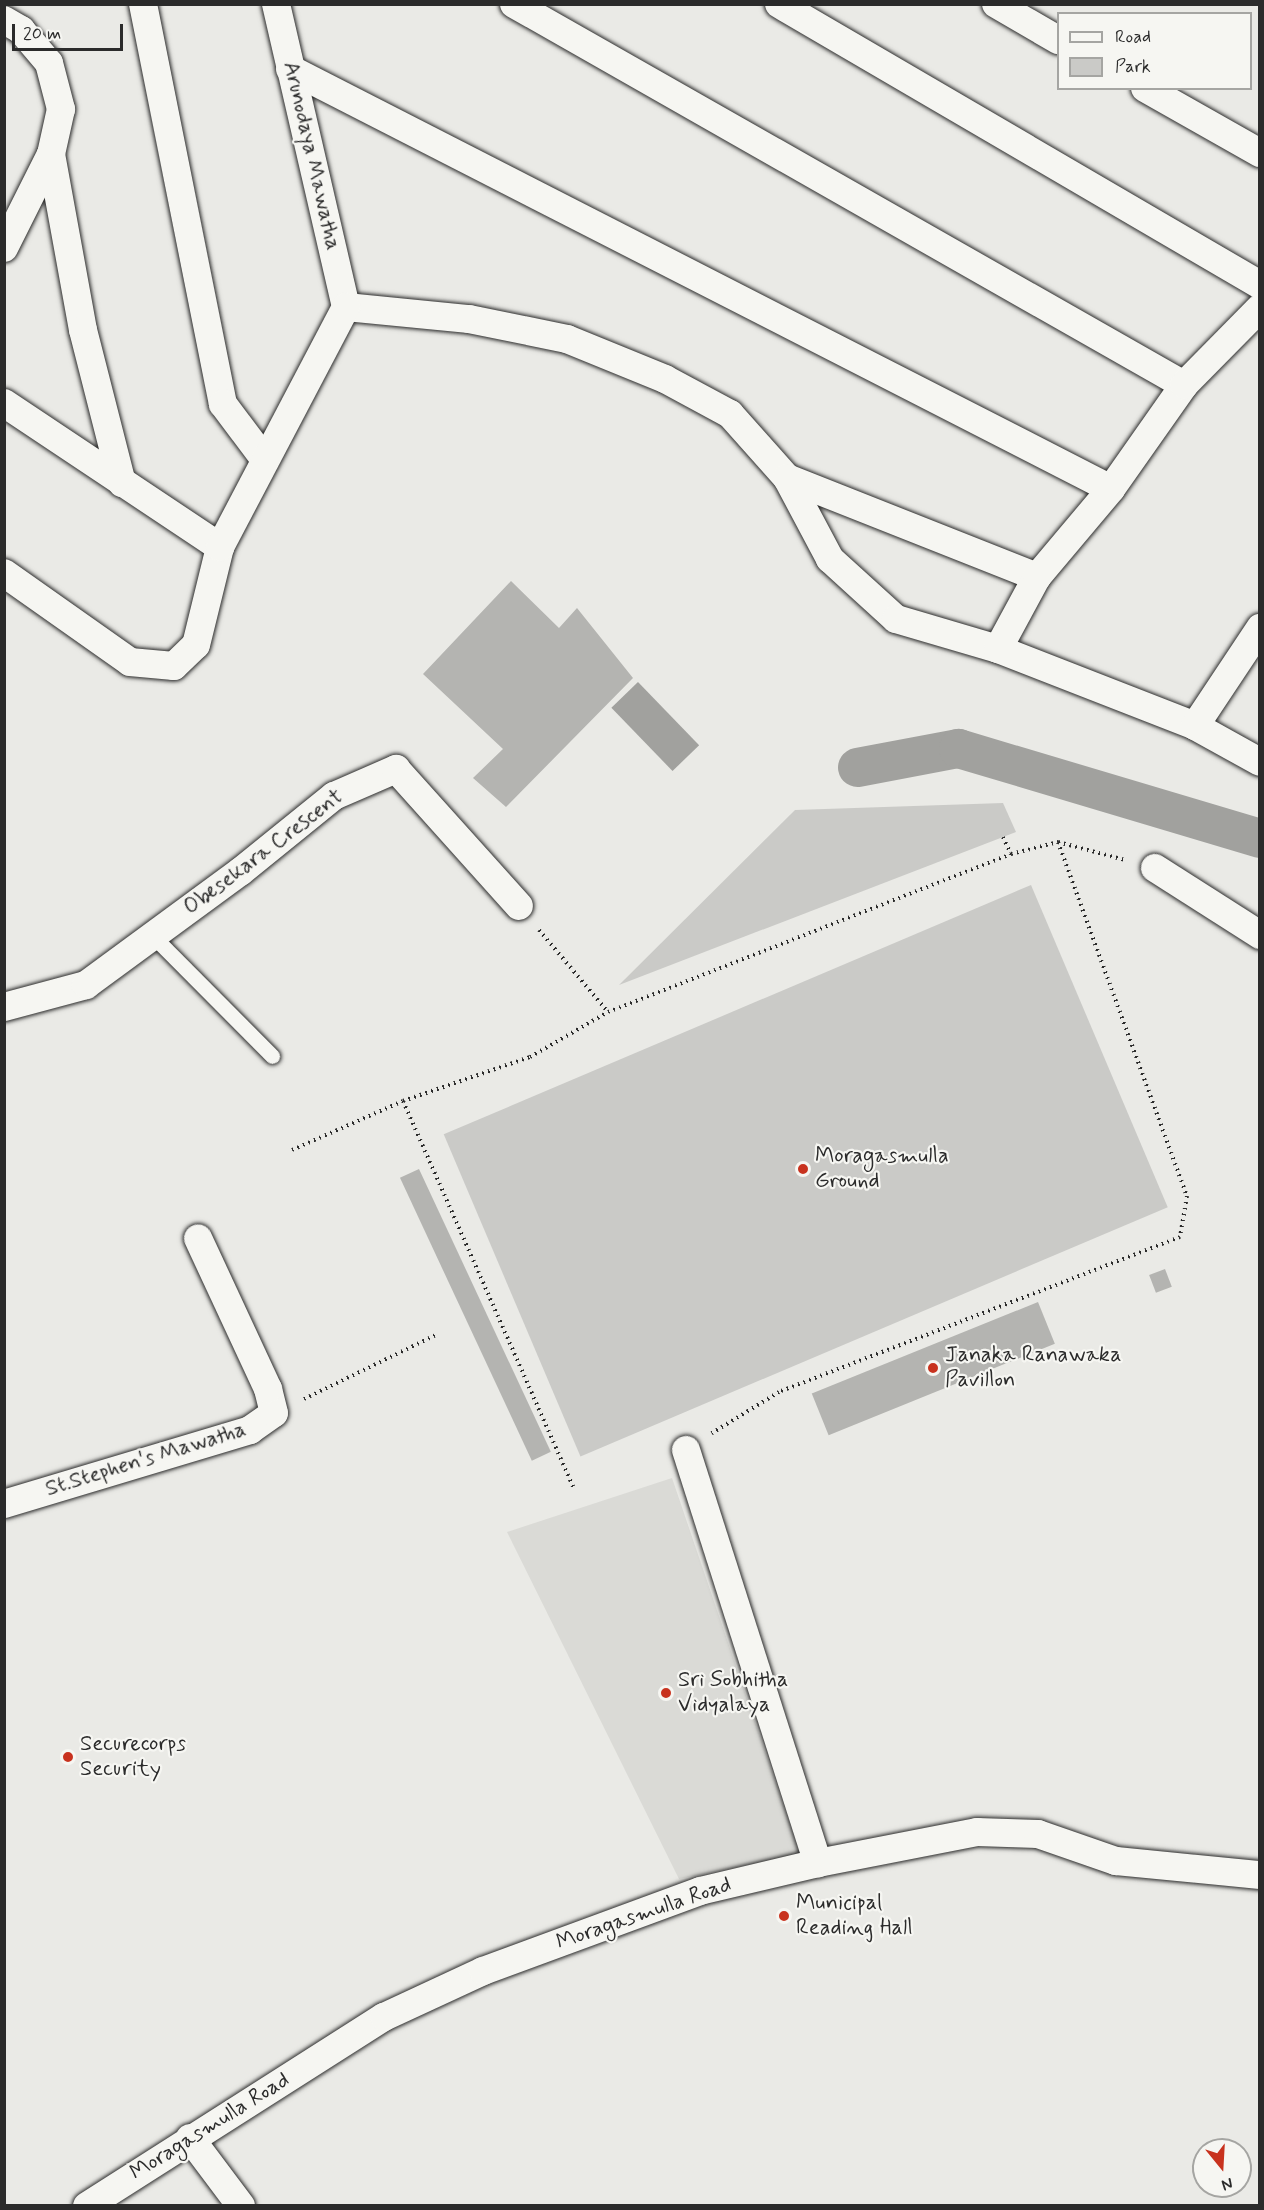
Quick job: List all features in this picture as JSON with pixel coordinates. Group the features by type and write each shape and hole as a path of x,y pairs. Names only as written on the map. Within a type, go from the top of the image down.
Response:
{"street":[{"path":"143,4 223,404 265,460"},
{"name":"Arunodaya Mawatha","path":"276,4 346,307"},
{"path":"514,4 1184,385"},
{"path":"779,4 1260,285"},
{"path":"996,4 1057,39"},
{"path":"4,248 51,154 61,109 49,63 14,18"},
{"path":"290,69 1111,489"},
{"path":"1149,90 1260,153"},
{"path":"51,154 83,330 122,483"},
{"path":"4,573 130,662 174,666 196,645 220,547 346,307 469,320 567,339 665,379 730,414 786,478 830,560 896,619 998,649 1195,726 1260,762"},
{"path":"998,649 1037,577 1111,489 1184,385 1260,308"},
{"path":"4,403 220,547"},
{"path":"786,478 1037,577"},
{"path":"1195,726 1260,628"},
{"name":"Obesekara Crescent","path":"4,1007 86,985 334,796 396,769 519,906"},
{"path":"1155,868 1260,935"},
{"name":"St.Stephen's Mawatha","path":"4,1504 250,1430 274,1413 268,1389 198,1238"},
{"path":"686,1450 818,1863"},
{"name":"Moragasmulla Road","path":"87,2205 384,2017 483,1971 700,1891 818,1863 977,1832 1038,1834 1116,1861 1260,1875"},
{"path":"190,2138 241,2205"}],"lane":[{"path":"153,936 272,1056"}],"path":[{"path":"1004,837 1011,854"},
{"path":"686,1450 779,1392 1180,1237 1187,1197 1058,842"},
{"path":"291,1150 403,1101 530,1057 608,1012 1011,854 1058,842 1155,868"},
{"path":"519,906 608,1012"},
{"path":"403,1101 574,1489"},
{"path":"274,1413 436,1335"}],"shaded area":[{"path":"638,682 699,745 673,771 611,708"},
{"name":"Sri Sobhitha Vidyalaya","path":"672,1478 800,1854 679,1879 507,1532"}],"green space":[{"path":"1003,803 1016,832 619,985 795,810"},
{"name":"Moragasmulla Ground","path":"1031,885 1168,1207 580,1456 444,1134"}],"building":[{"path":"511,581 559,628 577,608 633,678 506,807 473,778 503,749 423,674"},
{"path":"419,1169 551,1452 532,1461 400,1178"},
{"path":"1165,1269 1172,1287 1156,1293 1149,1275"},
{"name":"Janaka Ranawaka Pavillon","path":"1038,1302 1055,1344 829,1435 812,1393"}],"waterway":[{"path":"857,767 958,748 1260,838"}],"place":[{"name":"Moragasmulla Ground","path":"803,1169"},
{"name":"Janaka Ranawaka Pavillon","path":"933,1368"},
{"name":"Sri Sobhitha Vidyalaya","path":"666,1693"},
{"name":"Securecorps Security","path":"68,1757"},
{"name":"Municipal Reading Hall","path":"784,1916"}]}
